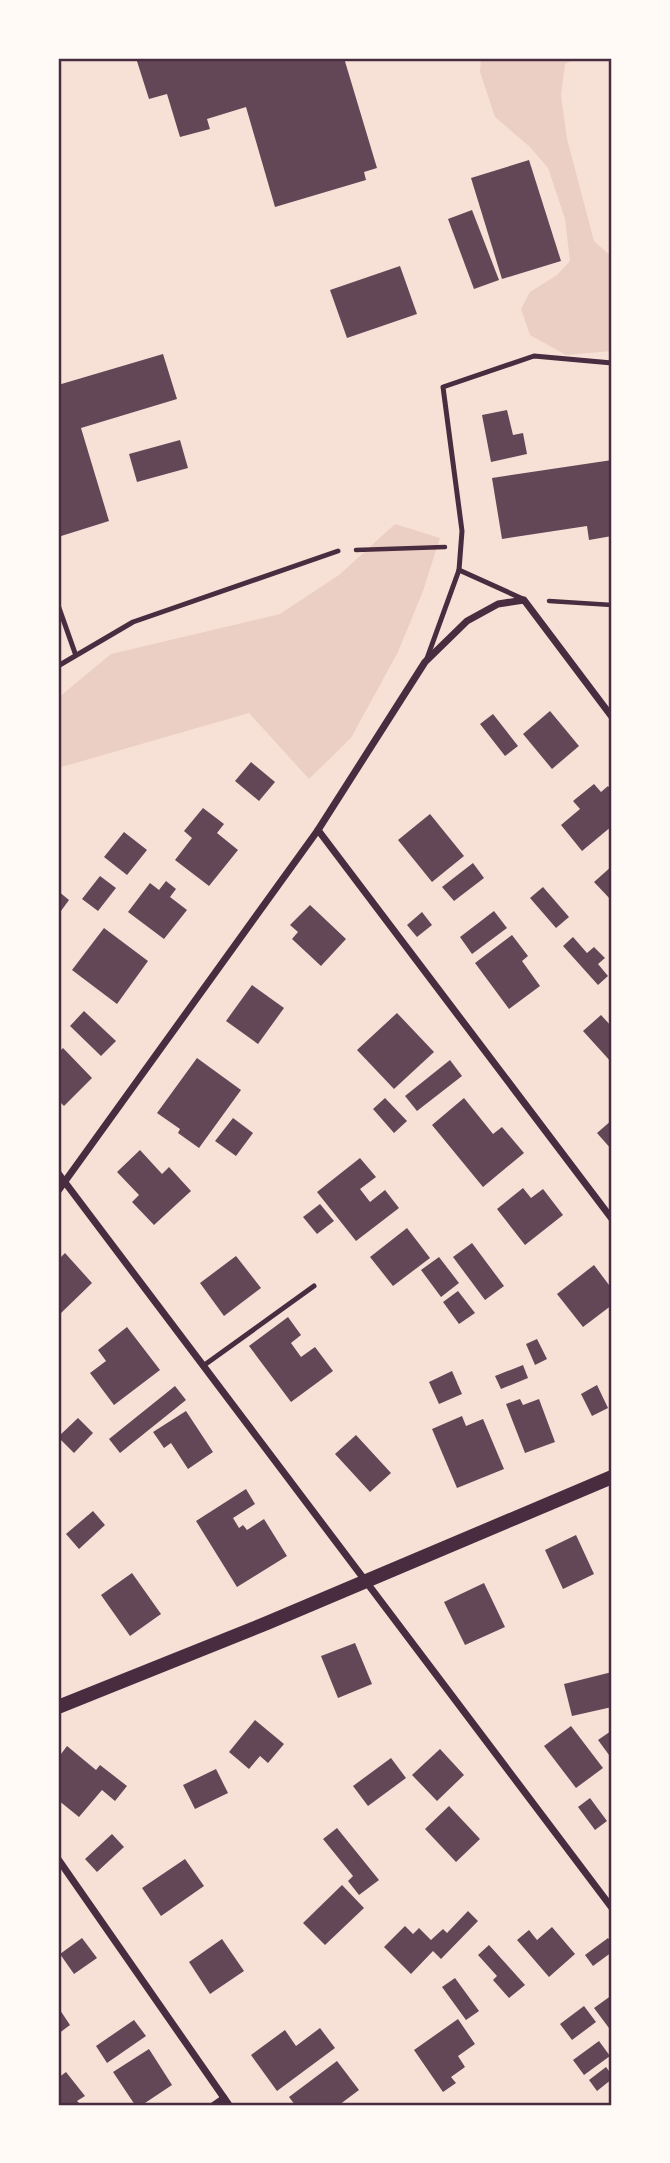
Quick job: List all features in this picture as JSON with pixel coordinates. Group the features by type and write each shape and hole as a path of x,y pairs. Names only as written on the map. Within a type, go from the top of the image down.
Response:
{"main road":[{"path":"58,1707 267,1623 612,1477"}],"street":[{"path":"58,1191 317,830 425,662 467,621 498,604 524,600 612,717"},
{"path":"317,830 612,1219"},
{"path":"58,1173 612,1908"},
{"path":"58,1859 226,2102 214,2105"}],"lane":[{"path":"425,662 459,570 461,547 462,531 443,387 534,356 612,363"},
{"path":"58,666 75,653 133,622 338,551"},
{"path":"459,570 524,600"},
{"path":"58,605 75,653"},
{"path":"203,1366 314,1286"}],"path":[{"path":"338,551 461,547"},
{"path":"524,600 612,605"}],"shaded area":[{"path":"481,58 577,58 565,64 561,95 567,139 594,241 612,257 612,351 566,355 530,335 521,309 530,292 557,275 570,261 565,219 548,168 530,147 495,117 480,72"},
{"path":"395,524 440,538 423,591 398,652 351,738 309,779 249,713 58,768 58,698 111,654 280,614 339,575"}],"building":[{"path":"136,58 344,58 377,168 364,172 366,180 275,207 246,107 207,119 210,129 180,137 167,94 149,99"},
{"path":"529,160 561,261 502,279 471,178"},
{"path":"472,210 499,280 474,289 448,219"},
{"path":"400,266 417,314 347,338 330,290"},
{"path":"163,354 177,399 81,428 109,521 58,537 58,385"},
{"path":"507,410 513,435 523,433 527,454 491,462 482,415"},
{"path":"180,440 188,468 137,482 129,454"},
{"path":"612,460 612,536 589,540 587,526 502,539 492,478"},
{"path":"550,711 579,746 552,769 523,734"},
{"path":"493,714 518,746 505,756 480,724"},
{"path":"251,762 275,782 259,801 235,781"},
{"path":"594,784 601,792 608,786 612,791 612,826 582,851 561,825 580,809 573,801"},
{"path":"203,808 224,824 217,833 238,850 209,886 175,860 192,838 184,831"},
{"path":"430,814 464,856 432,882 398,840"},
{"path":"124,832 147,850 127,875 104,857"},
{"path":"473,863 484,878 454,901 442,887"},
{"path":"612,866 612,901 594,882"},
{"path":"100,876 116,888 98,911 82,899"},
{"path":"166,881 176,889 170,897 187,910 164,939 128,912 150,883 159,890"},
{"path":"543,887 569,917 556,928 530,898"},
{"path":"58,891 69,900 58,915"},
{"path":"310,905 346,939 321,966 292,939 298,932 290,925"},
{"path":"494,911 507,928 472,954 460,937"},
{"path":"422,912 432,925 417,937 407,925"},
{"path":"104,928 148,961 117,1004 72,970"},
{"path":"512,935 528,956 522,961 540,986 509,1009 475,963"},
{"path":"573,937 587,953 594,947 605,958 598,964 608,976 598,985 563,946"},
{"path":"252,985 284,1008 258,1044 226,1021"},
{"path":"84,1011 116,1041 101,1056 70,1026"},
{"path":"397,1013 434,1052 394,1089 357,1050"},
{"path":"601,1015 612,1027 612,1063 583,1031"},
{"path":"63,1048 92,1078 64,1106 58,1100 58,1053"},
{"path":"197,1058 241,1090 199,1148 178,1133 180,1129 157,1113"},
{"path":"450,1060 462,1076 417,1111 405,1096"},
{"path":"385,1098 407,1121 394,1133 373,1109"},
{"path":"464,1098 493,1134 502,1127 524,1153 483,1187 432,1125"},
{"path":"233,1118 253,1133 236,1156 215,1141"},
{"path":"612,1120 612,1150 597,1133"},
{"path":"140,1150 162,1174 169,1167 191,1191 154,1225 132,1202 139,1195 117,1172"},
{"path":"360,1158 376,1177 360,1189 370,1202 385,1190 399,1208 356,1241 317,1192"},
{"path":"523,1188 531,1198 543,1189 563,1215 525,1245 497,1209"},
{"path":"320,1204 334,1221 317,1234 303,1217"},
{"path":"407,1228 430,1258 393,1286 370,1257"},
{"path":"472,1243 504,1286 485,1300 453,1257"},
{"path":"65,1253 92,1283 61,1313 58,1310 58,1260"},
{"path":"236,1256 261,1288 224,1316 200,1283"},
{"path":"439,1257 459,1283 441,1297 421,1270"},
{"path":"594,1265 612,1289 612,1305 583,1327 557,1294"},
{"path":"458,1291 475,1313 459,1324 443,1302"},
{"path":"288,1317 301,1335 291,1343 301,1357 315,1347 333,1371 291,1402 249,1346"},
{"path":"127,1327 160,1370 114,1405 90,1373 106,1361 98,1350"},
{"path":"537,1339 547,1359 535,1365 526,1344"},
{"path":"523,1365 528,1378 501,1389 495,1376"},
{"path":"452,1371 462,1394 439,1404 429,1382"},
{"path":"597,1385 608,1408 592,1416 581,1394"},
{"path":"175,1386 186,1400 120,1453 109,1439"},
{"path":"520,1399 523,1405 539,1399 555,1442 525,1453 506,1404"},
{"path":"186,1411 213,1452 188,1469 171,1443 164,1448 153,1432"},
{"path":"462,1416 466,1426 483,1419 504,1469 457,1488 432,1429"},
{"path":"78,1418 93,1433 74,1453 58,1437"},
{"path":"356,1435 391,1473 370,1492 335,1454"},
{"path":"246,1489 255,1504 233,1518 239,1528 243,1525 247,1530 264,1519 287,1556 237,1587 196,1521"},
{"path":"93,1511 105,1525 79,1549 66,1534"},
{"path":"576,1535 594,1574 563,1589 545,1550"},
{"path":"132,1573 161,1614 130,1636 101,1595"},
{"path":"484,1583 505,1627 465,1645 444,1602"},
{"path":"355,1643 372,1684 338,1698 321,1656"},
{"path":"612,1672 612,1707 572,1716 564,1684"},
{"path":"255,1720 284,1744 268,1763 260,1756 249,1769 229,1752"},
{"path":"571,1726 603,1768 576,1788 544,1746"},
{"path":"612,1732 612,1759 598,1740"},
{"path":"67,1746 96,1770 100,1765 127,1786 115,1801 102,1790 79,1817 58,1800 58,1758"},
{"path":"440,1749 464,1775 437,1801 412,1775"},
{"path":"391,1758 406,1778 368,1806 353,1786"},
{"path":"216,1769 228,1793 195,1809 183,1785"},
{"path":"590,1798 607,1821 595,1830 578,1807"},
{"path":"449,1806 480,1839 456,1862 425,1829"},
{"path":"337,1828 379,1880 359,1895 348,1881 353,1876 323,1839"},
{"path":"112,1834 124,1847 97,1872 85,1859"},
{"path":"185,1859 204,1886 161,1916 142,1888"},
{"path":"342,1885 364,1908 325,1945 303,1923"},
{"path":"468,1911 478,1921 441,1959 433,1951 411,1974 384,1947 405,1926 413,1934 419,1928 431,1940 443,1929 447,1933"},
{"path":"552,1927 575,1954 549,1977 517,1940 529,1930 537,1940"},
{"path":"82,1938 97,1958 74,1974 60,1954"},
{"path":"608,1938 612,1943 612,1952 593,1966 585,1955"},
{"path":"222,1939 244,1971 210,1994 189,1962"},
{"path":"489,1945 525,1985 509,1998 493,1980 497,1976 478,1955"},
{"path":"455,1978 479,2011 466,2020 442,1987"},
{"path":"612,1995 612,2032 594,2008"},
{"path":"584,2006 596,2022 572,2040 560,2024"},
{"path":"58,2007 70,2025 58,2034"},
{"path":"458,2019 475,2044 458,2056 465,2067 451,2077 456,2083 443,2092 414,2050"},
{"path":"134,2020 146,2036 107,2063 96,2046"},
{"path":"320,2028 335,2048 277,2091 251,2055 285,2030 296,2046"},
{"path":"599,2041 610,2056 584,2075 573,2060"},
{"path":"149,2049 172,2085 142,2105 135,2105 113,2072"},
{"path":"337,2061 359,2090 339,2105 295,2105 289,2097"},
{"path":"606,2067 612,2079 597,2091 589,2080"},
{"path":"66,2072 85,2096 77,2101 81,2105 58,2105 58,2078"}]}
